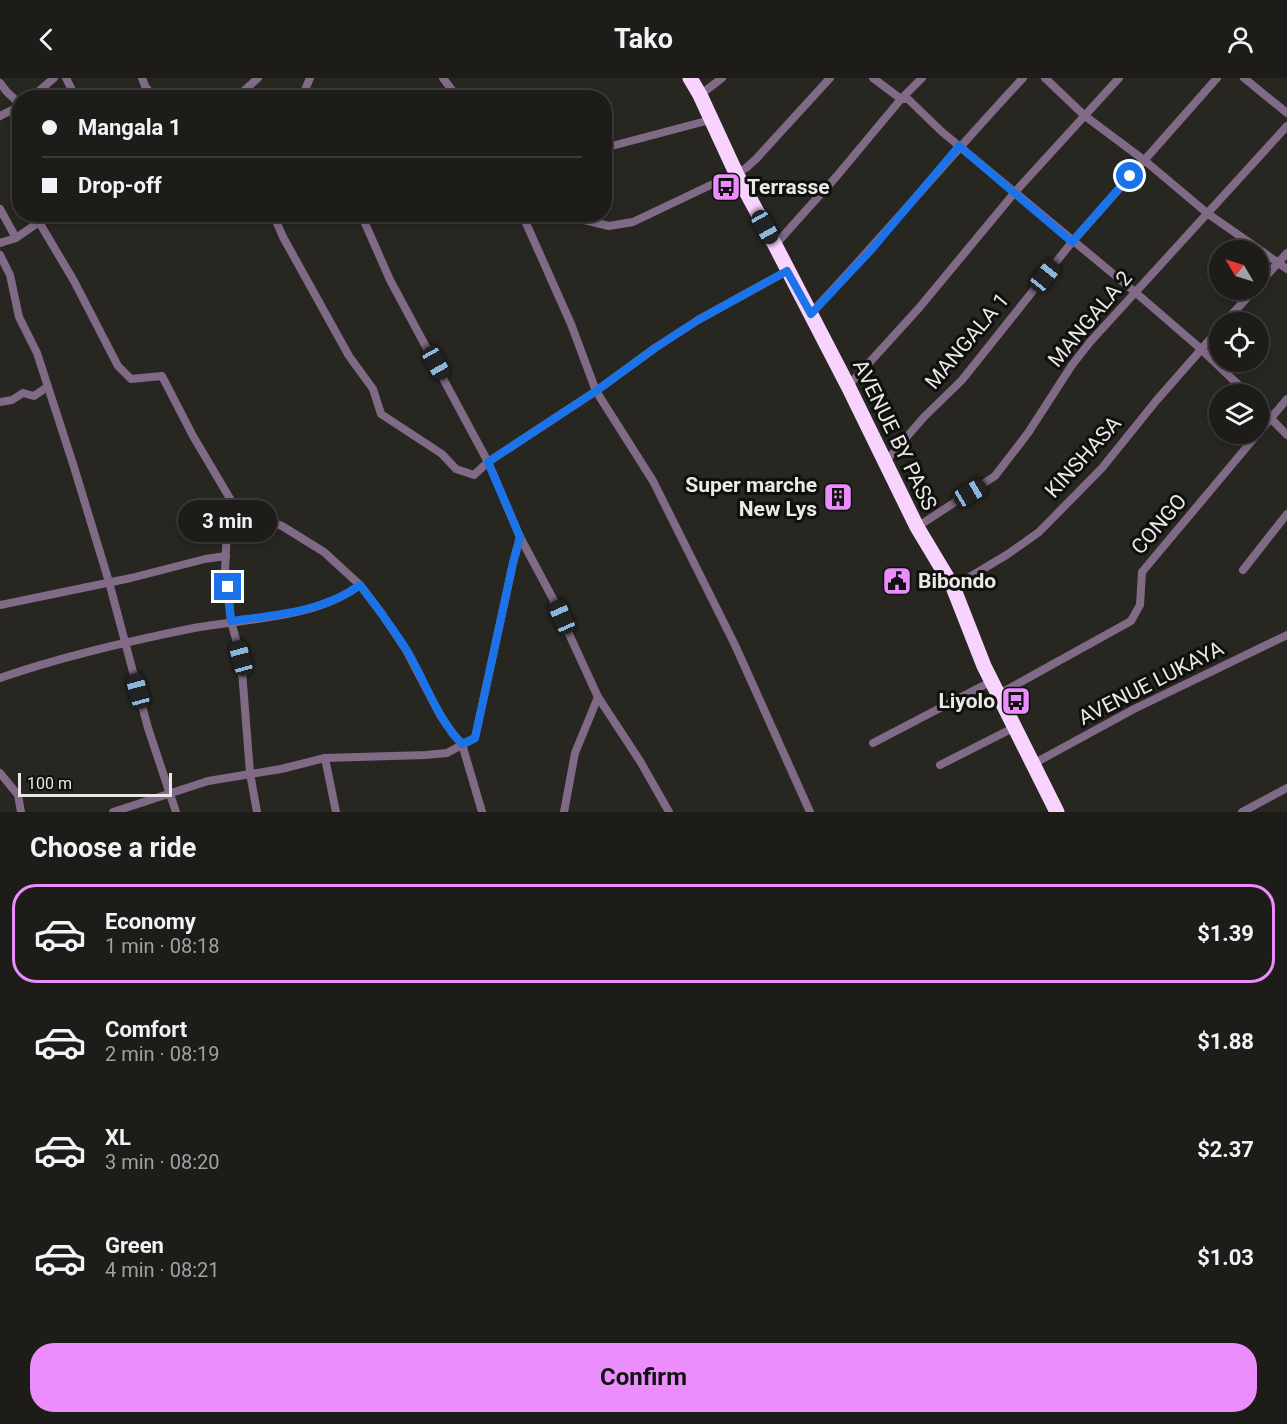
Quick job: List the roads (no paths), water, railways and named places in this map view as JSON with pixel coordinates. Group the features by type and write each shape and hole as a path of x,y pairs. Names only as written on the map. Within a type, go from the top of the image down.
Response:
{"highway":[{"name":"AVENUE BY PASS","path":"690,78 736,173 848,386 917,527 953,586 984,666 1058,812"}],"street":[{"path":"40,90 54,78"},
{"path":"243,78 247,87"},
{"path":"244,90 258,78"},
{"path":"700,95 723,78"},
{"path":"592,222 609,226 633,222 746,168 830,78"},
{"path":"873,78 901,99 908,99 959,146 1201,349 1238,384"},
{"path":"775,245 901,99 922,78"},
{"path":"811,314 871,250 959,146 1023,78"},
{"path":"1045,78 1085,116 1144,160 1207,213 1287,269"},
{"path":"848,386 919,308 1016,192 1119,78"},
{"name":"MANGALA 1","path":"884,462 924,417 962,380 1072,242 1216,78"},
{"path":"1244,78 1287,113"},
{"path":"0,83 12,97"},
{"path":"612,146 710,120"},
{"name":"MANGALA 2","path":"917,527 995,476 1028,433 1072,364 1287,126"},
{"path":"0,209 16,238"},
{"path":"0,243 16,238 39,222 74,280 118,366 131,379 162,376 193,436 235,507 282,526 305,539 324,552 360,585 406,650 441,715 462,744 482,812"},
{"path":"276,222 349,356 373,389 381,414 442,454 456,469 474,475 488,462 596,391 655,348 698,320 787,271"},
{"path":"365,222 390,280 488,462 520,537 552,597 598,697 640,761 669,812"},
{"path":"526,222 571,324 596,391 654,481 735,645 810,812"},
{"path":"1269,272 1287,253"},
{"path":"0,255 10,275 19,317 37,353 109,582 148,728 176,812"},
{"path":"1234,312 1245,300"},
{"name":"KINSHASA","path":"953,586 1008,554 1039,532 1102,468 1209,340"},
{"path":"0,402 12,400 24,393 34,396 46,387"},
{"name":"CONGO","path":"873,743 996,688 1131,621 1140,605 1142,572 1287,399"},
{"path":"1269,415 1287,435"},
{"path":"235,507 227,527 225,571 231,621 241,658 250,773 257,812"},
{"path":"1243,570 1287,514"},
{"path":"113,812 208,781 281,769 325,758 447,753 475,738 520,537"},
{"path":"0,604 226,556"},
{"path":"0,678 125,642 231,621 309,609 337,599 360,585"},
{"name":"AVENUE LUKAYA","path":"1033,764 1134,710 1287,635"},
{"path":"564,812 575,753 598,697"},
{"path":"940,765 1015,727"},
{"path":"325,758 336,812"},
{"path":"0,773 18,795 21,812"},
{"path":"1242,812 1287,788"}],"place":[{"name":"Terrasse","path":"726,187"},
{"name":"Super marche New Lys","path":"838,497"},
{"name":"Bibondo","path":"897,581"},
{"name":"Liyolo","path":"1016,701"}]}
